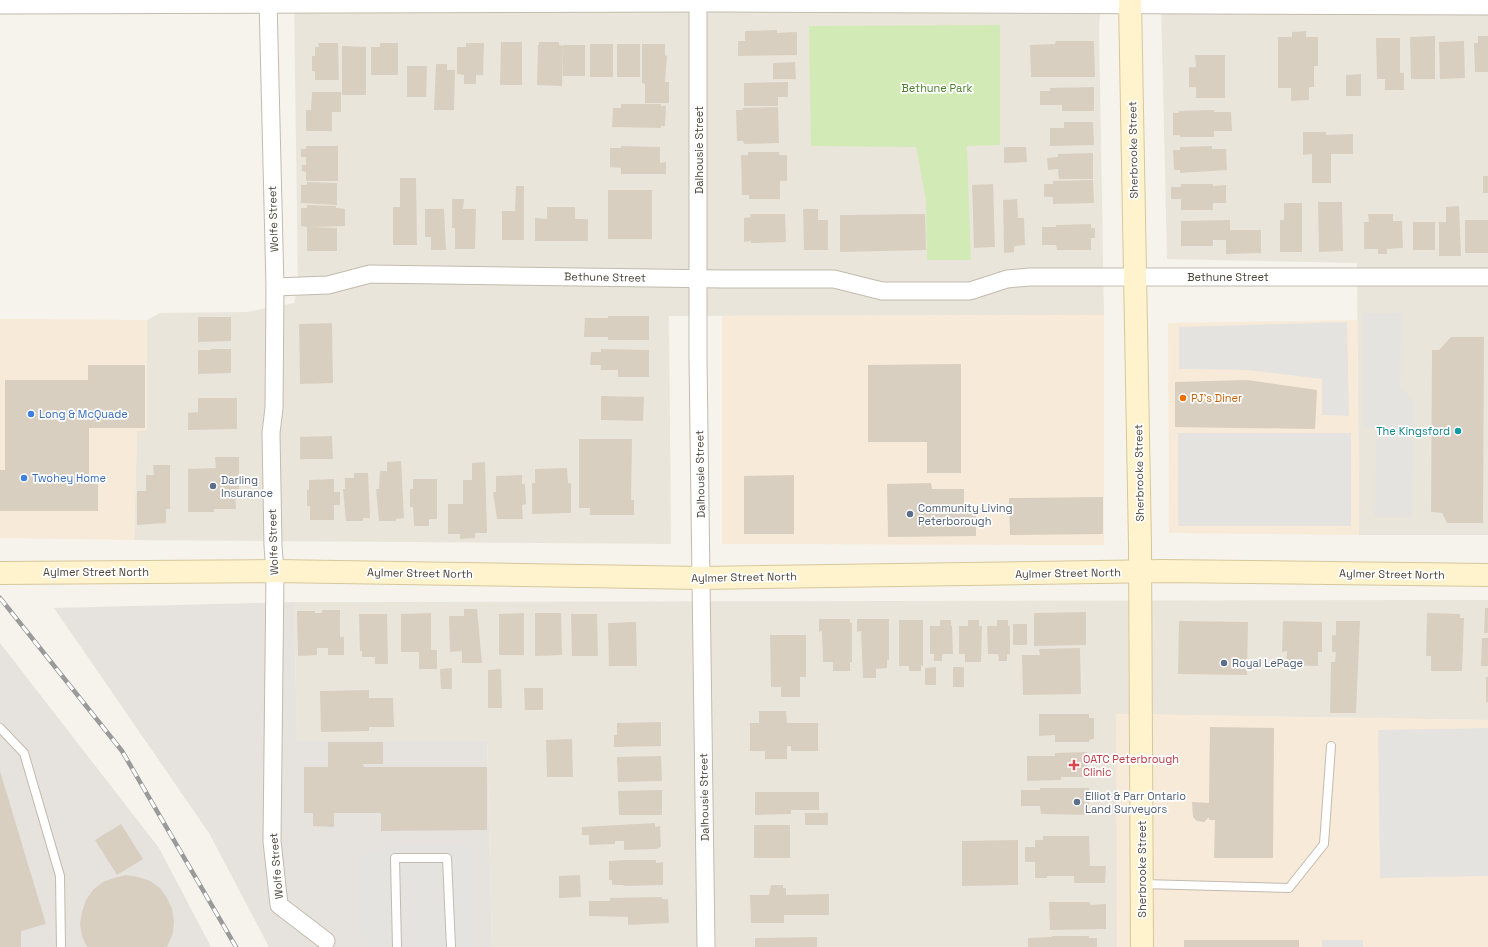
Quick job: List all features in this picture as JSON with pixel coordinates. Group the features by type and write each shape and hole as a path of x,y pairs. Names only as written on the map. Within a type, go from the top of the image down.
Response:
{"street":[{"path":"0,5 268,2 698,1 1488,6"},
{"name":"Dalhousie Street","path":"698,1 698,279 706,947"},
{"name":"Wolfe Street","path":"268,2 275,287 274,408 272,433 273,546 275,571 272,841 279,906 326,941"},
{"name":"Sherbrooke Street","path":"1130,3 1140,571 1142,947"},
{"name":"Bethune Street","path":"275,287 328,285 370,274 698,279 834,279 857,283 882,291 970,291 1007,279 1029,277 1488,277"},
{"name":"Aylmer Street North","path":"0,573 275,571 701,578 1140,571 1488,575"}],"lane":[{"path":"0,728 24,753 60,876 61,947"},
{"path":"1142,884 1289,888 1324,844 1331,746"},
{"path":"397,947 395,858 447,858 451,947"}],"shaded area":[{"path":"294,0 1101,0 1099,28 1104,315 669,316 671,544 134,540 137,431 147,430 147,320 160,313 246,312 294,303 298,286"},
{"path":"1161,0 1488,0 1488,535 1359,535 1357,263 1167,259"},
{"path":"1363,313 1403,313 1400,387 1414,402 1412,517 1374,517 1377,429 1363,428"},
{"path":"1104,315 1104,545 722,544 722,316"},
{"path":"0,319 147,320 147,430 137,431 134,540 0,538"},
{"path":"1357,320 1359,535 1169,533 1168,323"},
{"path":"1347,322 1349,416 1322,415 1322,379 1248,370 1179,369 1179,327"},
{"path":"1178,433 1351,433 1351,526 1178,526"},
{"path":"1488,600 1488,720 1117,714 1117,947 492,947 487,741 297,741 294,602"},
{"path":"294,602 297,741 487,741 492,947 269,947 209,833 54,608"},
{"path":"0,643 159,848 211,947 0,947"},
{"path":"1116,714 1488,720 1488,947 1117,947"},
{"path":"1488,728 1488,876 1380,878 1378,730"},
{"path":"471,845 473,947 362,947 360,851 379,851 385,846"},
{"path":"1322,940 1363,940 1363,947 1322,947"}],"green space":[{"name":"Bethune Park","path":"1000,25 1000,145 967,146 971,260 927,260 926,199 916,147 811,146 809,26"}],"building":[{"path":"777,30 777,33 797,32 797,55 738,56 738,41 745,41 745,31"},
{"path":"1306,31 1306,37 1318,37 1318,66 1314,66 1314,87 1309,87 1309,100 1291,101 1291,88 1278,88 1278,37 1292,37 1292,32"},
{"path":"1435,36 1435,79 1411,79 1410,37"},
{"path":"1478,36 1488,36 1488,72 1475,72 1474,43 1478,43"},
{"path":"1376,38 1400,38 1400,73 1404,73 1404,90 1385,90 1385,79 1377,79"},
{"path":"1056,41 1094,41 1095,77 1031,77 1030,45 1055,44"},
{"path":"1464,41 1465,78 1440,79 1439,42"},
{"path":"501,42 522,42 522,85 500,85"},
{"path":"539,42 559,42 559,45 563,46 562,86 537,85"},
{"path":"318,43 338,43 339,80 315,80 315,71 312,71 312,56 315,56 315,47 319,47"},
{"path":"380,43 398,43 398,75 371,75 371,47 380,47"},
{"path":"466,43 484,43 483,75 476,75 476,84 464,84 464,75 457,74 457,47 466,47"},
{"path":"590,44 613,44 613,77 590,77"},
{"path":"617,44 640,44 640,77 617,77"},
{"path":"642,44 665,44 665,55 667,56 665,82 669,82 669,103 645,103 645,84 642,83"},
{"path":"563,45 585,45 585,76 563,76"},
{"path":"342,46 366,47 366,95 342,95"},
{"path":"1195,55 1225,55 1225,98 1196,98 1196,87 1189,87 1189,67 1196,67"},
{"path":"795,62 796,79 773,79 773,63"},
{"path":"436,64 447,64 447,70 455,70 454,110 434,110"},
{"path":"407,66 427,66 426,97 407,97"},
{"path":"1361,74 1361,96 1346,96 1346,75"},
{"path":"788,82 788,97 778,97 778,106 744,106 744,83"},
{"path":"1094,87 1094,111 1062,111 1062,105 1040,105 1040,91 1050,91 1050,88"},
{"path":"312,92 341,92 341,112 332,112 332,131 306,131 306,110 311,110"},
{"path":"621,104 661,104 661,106 666,106 665,126 661,126 661,128 612,127 613,108 621,108"},
{"path":"778,107 779,143 744,144 743,141 737,141 736,110 743,110 743,108"},
{"path":"1214,110 1214,112 1231,112 1232,131 1214,131 1214,137 1180,137 1180,135 1173,135 1173,113 1179,113 1179,111"},
{"path":"1064,122 1093,122 1094,145 1050,146 1050,128 1064,128"},
{"path":"1303,132 1326,132 1326,135 1353,134 1353,154 1331,154 1331,183 1312,183 1312,154 1303,155"},
{"path":"306,146 338,146 338,181 306,181 306,172 302,171 302,165 306,165 306,157 301,157 301,149 306,149"},
{"path":"621,146 660,147 660,163 666,162 666,174 621,174 621,168 610,167 610,148 621,148"},
{"path":"1212,146 1212,149 1226,149 1227,170 1180,173 1180,170 1174,170 1173,150 1180,150 1180,147"},
{"path":"1004,147 1026,147 1027,162 1004,163"},
{"path":"748,152 779,152 779,155 787,155 787,181 780,181 780,199 749,199 749,195 742,195 741,155 748,155"},
{"path":"1093,153 1093,179 1059,179 1058,169 1048,170 1047,158 1058,157 1058,154"},
{"path":"1483,176 1488,176 1488,193 1483,193"},
{"path":"400,178 416,178 417,245 393,245 393,207 400,207"},
{"path":"1093,180 1094,203 1053,204 1053,197 1044,197 1044,184 1053,184 1053,181"},
{"path":"307,182 337,183 337,205 301,203 301,185 307,185"},
{"path":"993,184 995,247 974,248 972,185"},
{"path":"1181,184 1213,184 1213,186 1226,185 1226,203 1213,203 1213,210 1181,210 1181,199 1171,199 1171,187 1181,187"},
{"path":"516,186 524,186 524,240 502,240 502,211 515,211"},
{"path":"608,190 652,190 652,239 608,239"},
{"path":"452,199 464,199 463,209 476,209 475,249 455,249 455,228 452,228"},
{"path":"1017,199 1018,218 1024,218 1025,245 1014,246 1014,252 1004,253 1003,200"},
{"path":"1318,202 1342,202 1343,251 1319,252"},
{"path":"1284,203 1302,203 1302,252 1280,252 1280,220 1284,220"},
{"path":"307,205 336,206 336,208 345,209 345,226 312,227 337,228 337,251 307,251 307,227 301,226 301,208 307,208"},
{"path":"1459,206 1461,256 1439,256 1439,222 1446,222 1446,207"},
{"path":"547,207 575,207 575,219 588,219 588,241 535,241 535,218 547,219"},
{"path":"425,209 444,209 446,250 431,250 431,237 425,237"},
{"path":"803,209 818,209 818,220 828,220 828,250 804,250"},
{"path":"750,214 785,214 786,242 744,242 744,218 751,217"},
{"path":"925,214 926,250 840,252 840,215"},
{"path":"1368,214 1393,214 1393,221 1402,221 1403,248 1387,249 1387,254 1378,254 1378,249 1364,249 1364,222 1369,222"},
{"path":"1230,220 1230,230 1261,230 1261,253 1226,254 1226,240 1213,240 1213,246 1181,246 1181,221"},
{"path":"1465,220 1488,220 1488,253 1465,253"},
{"path":"1413,222 1435,222 1435,250 1413,250"},
{"path":"1091,224 1091,228 1095,228 1095,238 1091,238 1091,250 1057,250 1056,245 1042,245 1042,227"},
{"path":"608,316 649,316 649,340 608,340 608,337 584,337 585,318 608,318"},
{"path":"198,317 231,317 231,341 198,342"},
{"path":"332,323 333,383 300,384 299,324"},
{"name":"The Kingsford","path":"1451,337 1484,337 1483,523 1447,523 1442,513 1431,512 1432,350 1439,350"},
{"path":"231,349 231,373 198,374 198,350"},
{"path":"601,349 649,350 649,377 618,377 618,370 601,370 601,365 590,365 591,352 601,352"},
{"path":"961,364 961,473 927,473 927,442 868,442 868,365"},
{"path":"88,365 145,365 145,428 89,428 89,476 98,476 98,511 0,511 0,470 5,470 5,380 88,380"},
{"path":"1247,380 1317,390 1315,429 1175,427 1175,382"},
{"path":"601,396 644,397 643,421 601,420"},
{"path":"198,398 237,398 237,429 188,430 188,413 198,412"},
{"path":"332,436 333,459 300,459 300,437"},
{"path":"579,439 632,439 631,500 634,500 634,515 590,515 590,508 579,508"},
{"path":"215,457 239,457 239,490 235,491 236,509 214,509 214,512 188,512 188,469 216,468"},
{"path":"401,461 404,518 396,519 396,521 379,521 376,489 379,489 380,471 387,471 387,462"},
{"path":"485,462 487,533 475,533 475,538 460,539 460,534 448,534 448,504 463,504 463,480 472,480 472,463"},
{"path":"153,465 170,465 170,509 166,509 166,523 137,525 137,491 146,491 146,475 154,475"},
{"path":"567,468 568,483 571,483 571,513 532,514 532,483 535,483 535,469"},
{"path":"354,473 368,473 370,518 363,518 363,521 346,521 343,489 345,489 345,478 354,478"},
{"path":"522,475 522,484 525,484 526,504 522,505 523,519 497,519 493,492 496,492 496,476"},
{"path":"794,475 794,534 744,534 744,476"},
{"path":"334,479 334,492 340,492 340,505 334,505 334,520 310,520 310,506 307,506 307,490 309,490 309,480"},
{"path":"413,479 437,479 437,519 429,519 429,526 414,526 413,507 410,507 410,489 413,489"},
{"path":"931,483 932,489 964,489 964,509 976,509 976,536 888,537 887,484"},
{"path":"1103,497 1103,534 1010,535 1009,498"},
{"path":"1485,608 1488,608 1488,633 1484,633"},
{"path":"464,609 477,609 482,663 462,663 462,651 450,652 449,616 464,616"},
{"path":"322,610 340,610 340,637 344,637 344,655 328,655 328,648 317,648 317,655 298,656 297,611 315,611 315,613 322,613"},
{"path":"1086,612 1086,645 1034,646 1034,613"},
{"path":"431,613 431,650 437,650 437,669 419,669 419,652 401,652 401,614"},
{"path":"524,613 524,655 499,655 499,614"},
{"path":"535,613 561,613 562,655 535,656"},
{"path":"1427,613 1460,614 1460,618 1464,618 1462,671 1431,671 1431,656 1426,656"},
{"path":"359,614 387,614 388,664 375,664 375,657 362,657 362,651 360,651"},
{"path":"571,614 597,614 598,656 572,656"},
{"path":"819,619 850,619 850,623 852,623 852,662 850,662 850,671 833,671 833,662 823,662 822,631 819,632"},
{"path":"857,619 889,619 889,660 887,660 887,668 876,669 876,678 863,678 861,631 857,632"},
{"path":"899,620 923,620 923,666 921,665 921,671 909,671 909,666 899,666"},
{"path":"940,620 951,620 953,654 942,654 942,661 934,661 934,654 930,654 930,626 940,626"},
{"path":"968,620 979,620 979,626 982,626 981,662 965,662 965,654 959,654 959,626 968,626"},
{"path":"997,620 1008,620 1008,626 1010,626 1010,654 1007,654 1007,661 999,661 998,654 988,654 987,626 997,626"},
{"path":"1179,621 1248,622 1247,675 1178,674"},
{"path":"1283,621 1322,622 1322,652 1318,652 1318,666 1286,665 1287,651 1282,652"},
{"path":"1336,621 1360,621 1356,713 1330,713 1331,662 1335,662 1336,652 1332,652 1332,635 1336,635"},
{"path":"636,622 637,666 609,666 608,623"},
{"path":"1013,624 1027,624 1027,645 1013,645"},
{"path":"770,635 806,635 806,677 800,677 800,697 781,697 781,687 771,687"},
{"path":"1482,638 1488,638 1488,666 1481,666"},
{"path":"1080,648 1081,694 1023,695 1022,655 1040,655 1039,649"},
{"path":"936,667 936,685 925,685 925,668"},
{"path":"953,667 964,667 964,687 953,687"},
{"path":"452,668 452,689 441,689 440,669"},
{"path":"501,669 502,708 488,708 488,670"},
{"path":"1486,677 1488,677 1488,702 1486,702"},
{"path":"524,688 543,688 543,710 525,710"},
{"path":"369,690 369,698 393,698 394,727 369,727 369,731 321,732 320,691"},
{"path":"759,711 786,711 787,723 818,723 818,751 791,751 791,746 787,746 787,759 765,759 765,751 750,751 750,723 759,723"},
{"path":"1039,714 1089,714 1089,718 1094,718 1094,739 1089,740 1089,742 1055,742 1055,735 1039,736"},
{"path":"661,722 661,746 614,747 614,735 617,735 617,723"},
{"path":"1210,727 1274,728 1273,858 1214,858 1215,820 1209,820 1209,817 1204,822 1197,821 1193,817 1192,802 1209,803"},
{"path":"572,739 573,777 547,777 546,740"},
{"path":"328,742 383,742 383,764 363,764 364,767 487,767 487,830 381,831 381,813 334,813 334,827 313,826 313,813 304,813 304,767 328,767"},
{"path":"1087,752 1088,777 1061,777 1061,780 1027,781 1027,756 1055,756 1055,753"},
{"path":"661,756 662,781 618,782 617,757"},
{"path":"0,771 46,924 21,931 21,947 0,947"},
{"path":"1040,788 1089,788 1089,815 1041,814 1040,806 1021,806 1021,790 1040,790"},
{"path":"662,790 662,815 619,815 618,791"},
{"path":"755,792 819,792 819,810 791,810 791,814 755,815"},
{"path":"805,813 828,813 828,825 805,825"},
{"path":"655,823 655,827 660,826 661,847 656,849 624,850 624,841 615,841 615,844 589,845 589,835 582,835 582,827"},
{"path":"121,824 143,859 117,875 95,840"},
{"path":"754,825 790,825 790,858 754,858"},
{"path":"1043,836 1089,836 1090,866 1106,866 1105,883 1074,883 1074,876 1047,876 1047,878 1035,878 1035,862 1025,862 1025,847 1035,847 1035,840 1043,840"},
{"path":"1018,840 1018,885 962,886 962,841"},
{"path":"656,860 656,863 663,862 663,885 612,885 612,880 609,880 609,861"},
{"path":"126,875 150,881 160,888 167,898 172,909 174,921 173,933 167,947 87,947 82,936 80,924 86,900 93,890 103,882"},
{"path":"580,875 581,897 559,898 559,876"},
{"path":"771,885 783,885 783,888 786,888 786,895 829,894 829,915 784,915 784,923 751,923 750,895 769,895"},
{"path":"662,897 662,899 668,899 669,923 628,925 628,917 589,916 589,901 610,901 610,898"},
{"path":"1049,902 1090,902 1090,905 1106,904 1106,929 1050,930"},
{"path":"1052,936 1089,936 1089,938 1097,938 1097,947 1028,947 1028,938"},
{"path":"817,937 817,947 755,947 755,938"},
{"path":"1184,940 1299,940 1299,947 1184,947"}],"railway":[{"path":"0,598 122,751 236,947"}],"place":[{"name":"PJ's Diner","path":"1183,398"},
{"name":"Long & McQuade","path":"31,414"},
{"name":"The Kingsford","path":"1458,431"},
{"name":"Twohey Home","path":"24,478"},
{"name":"Darling Insurance","path":"213,486"},
{"name":"Community Living Peterborough","path":"910,514"},
{"name":"Royal LePage","path":"1224,663"},
{"name":"OATC Peterbrough Clinic","path":"1074,765"},
{"name":"Elliot & Parr Ontario Land Surveyors","path":"1077,802"}]}
